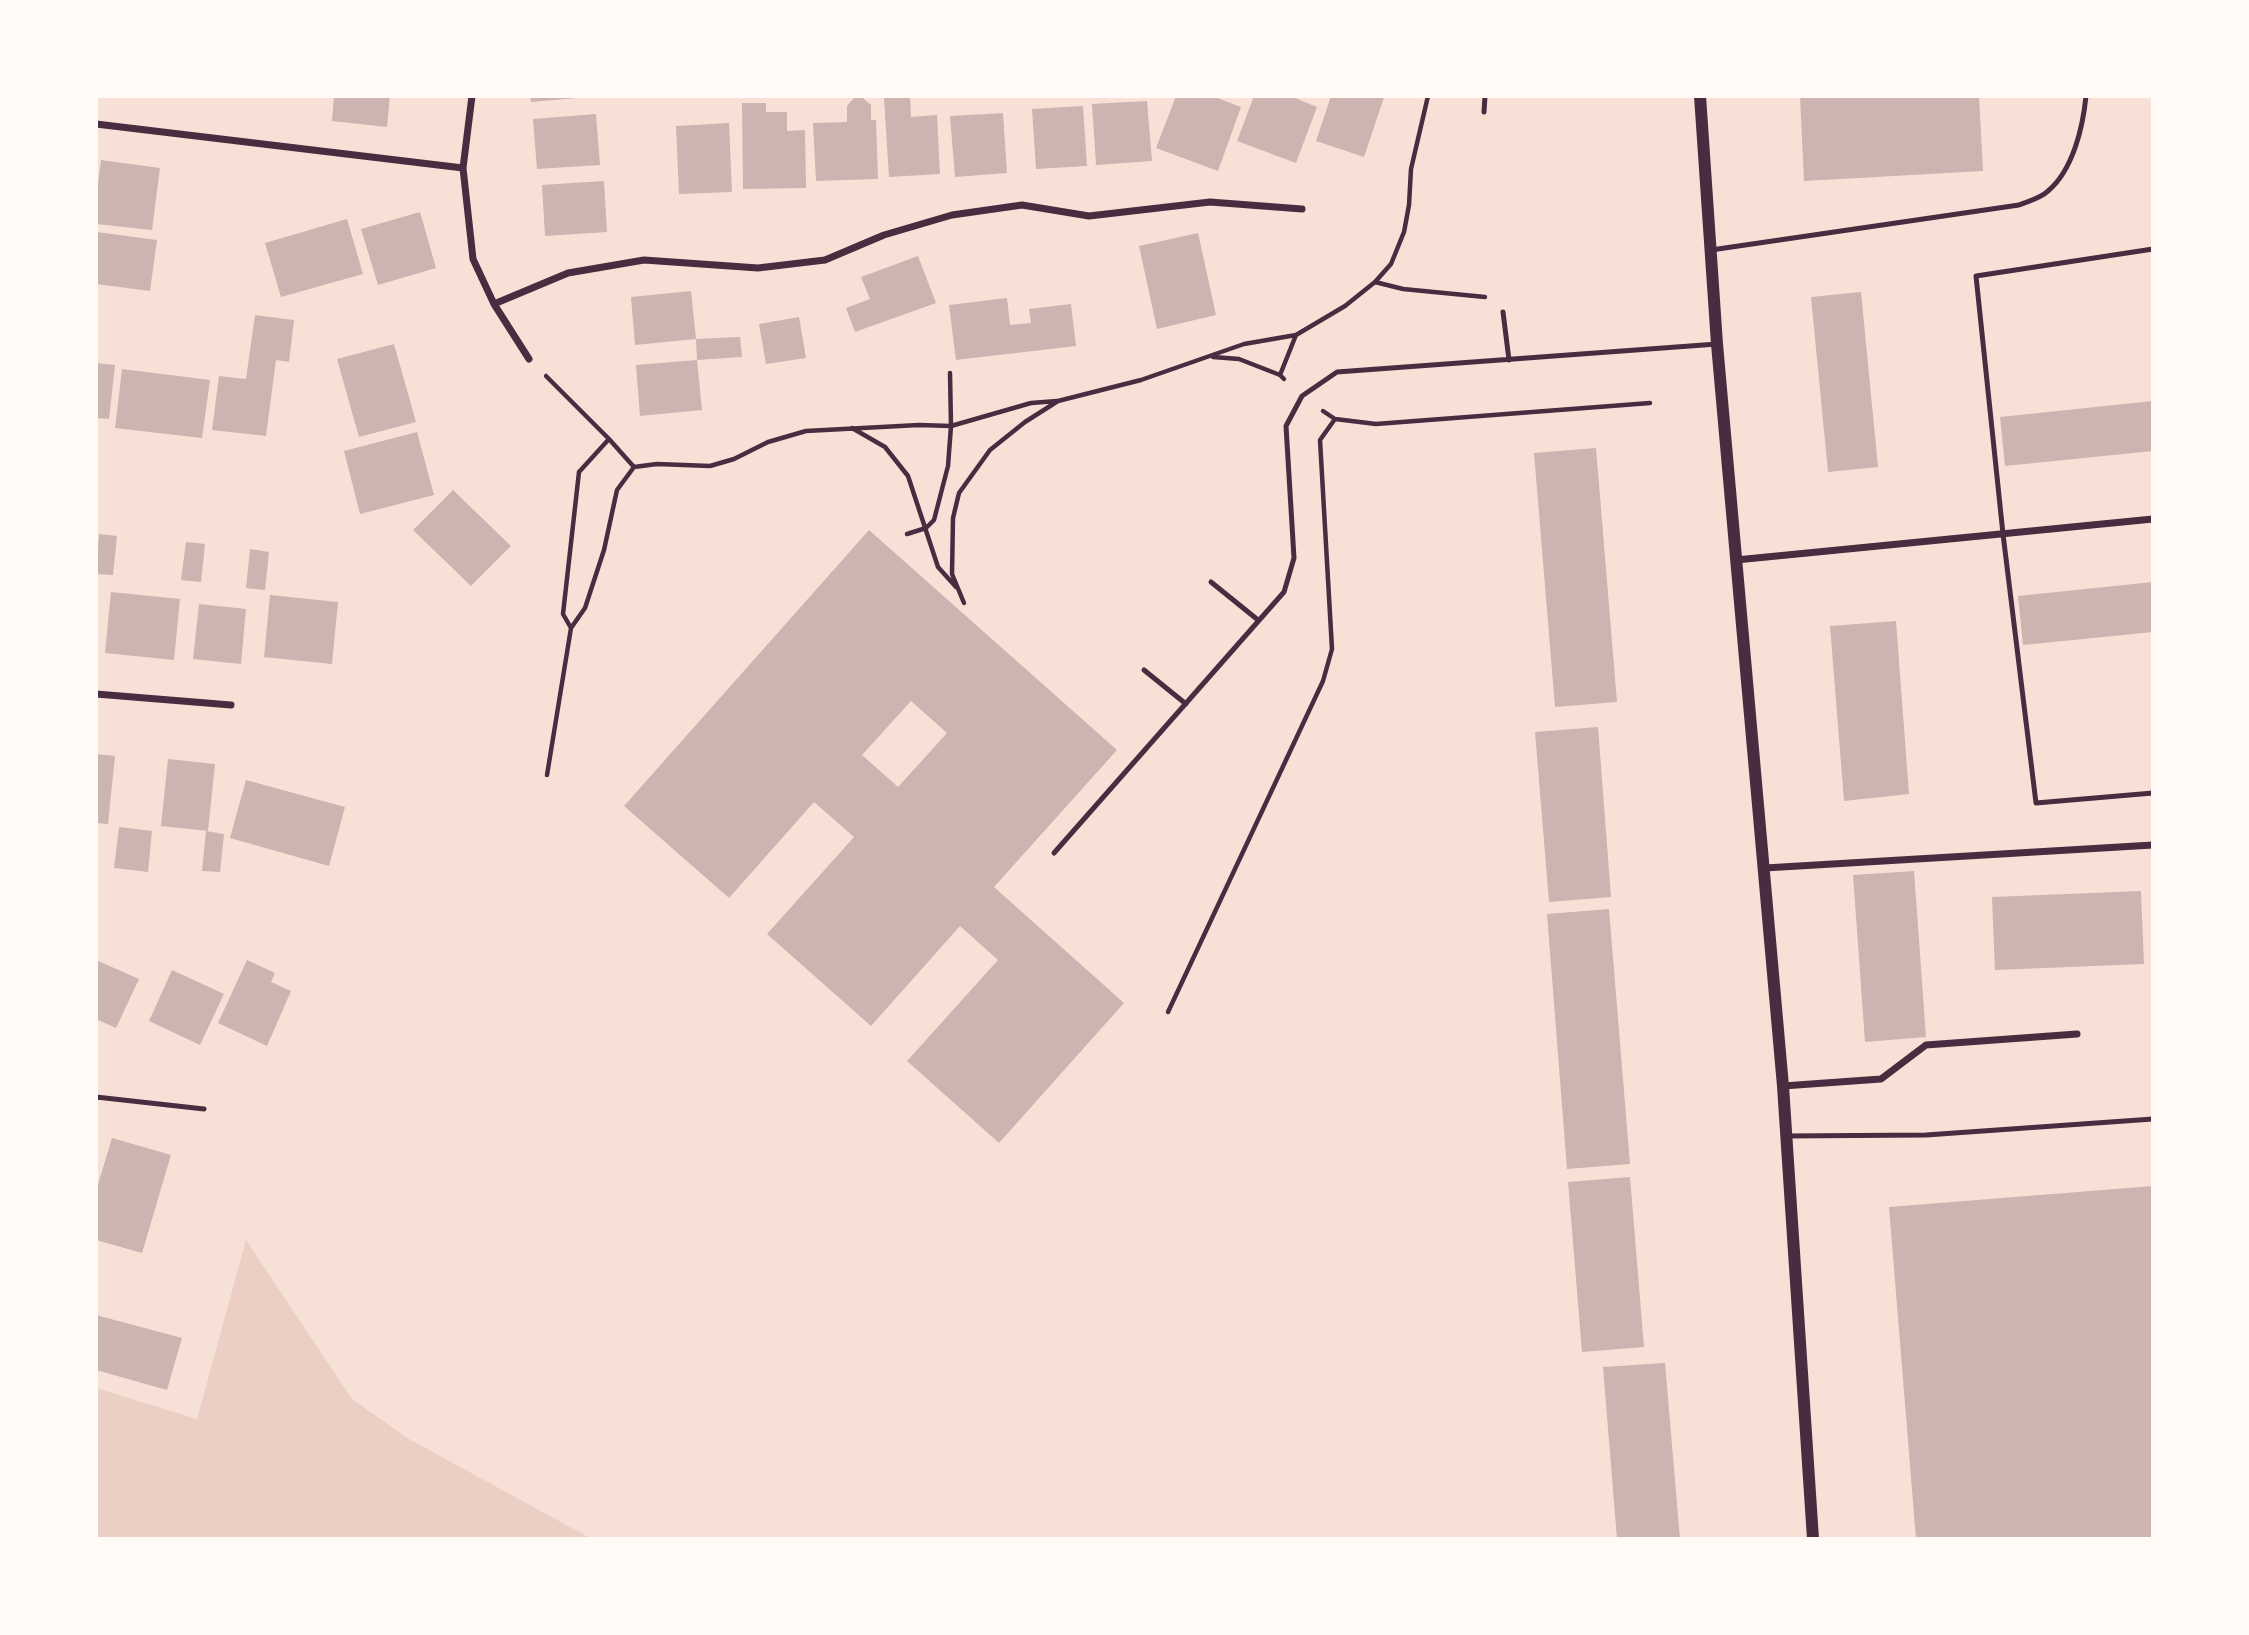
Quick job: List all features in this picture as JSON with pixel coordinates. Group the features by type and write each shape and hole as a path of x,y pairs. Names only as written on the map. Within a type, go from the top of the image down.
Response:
{"street":[{"path":"472,96 463,169 473,259 494,304 529,359"},
{"path":"1700,96 1717,344 1783,1086 1813,1539"},
{"path":"96,124 463,169"},
{"path":"494,304 568,273 644,260 758,268 825,260 884,235 952,215 1022,205 1089,216 1210,202 1302,209"},
{"path":"1736,561 2153,519"},
{"path":"96,694 231,705"},
{"path":"1765,868 2153,845"},
{"path":"1783,1086 1881,1079 1926,1045 2077,1034"}],"lane":[{"path":"1484,112 1485,96"},
{"path":"1711,250 2019,205 2046,193 2061,179 2084,119 2086,96"},
{"path":"2153,249 1976,276 2003,534 2036,803 2153,793"},
{"path":"1503,312 1509,360"},
{"path":"1054,853 1284,592 1294,558 1286,426 1302,396 1337,372 1717,344"},
{"path":"1212,582 1258,620"},
{"path":"1144,670 1186,704"},
{"path":"96,1097 204,1109"},
{"path":"1786,1136 1926,1135 2153,1119"}],"path":[{"path":"547,775 571,628 585,608 604,550 617,491 634,467 657,464 710,466 734,459 768,442 806,431 852,427 951,426 1031,403 1058,401 1141,380 1244,344 1296,335 1345,306 1375,282 1391,264 1404,232 1411,169 1428,96"},
{"path":"1375,282 1403,289 1489,297"},
{"path":"1280,375 1296,335"},
{"path":"1209,356 1239,359 1280,375 1302,396 1335,419 1376,424 1650,403"},
{"path":"529,359 634,467"},
{"path":"907,534 926,528 934,520 948,466 951,426 950,373"},
{"path":"964,603 952,574 953,518 959,493 990,450 1025,422 1058,401"},
{"path":"1168,1012 1323,681 1332,649 1320,440 1335,419"},
{"path":"852,427 885,447 908,476 938,567 959,591"},
{"path":"571,628 562,614 579,472 609,439"}],"shaded area":[{"path":"246,1240 352,1399 409,1439 592,1539 96,1539 96,1388 197,1419"}],"building":[{"path":"334,96 390,96 387,127 332,121"},
{"path":"530,96 577,96 577,98 531,102"},
{"path":"910,96 911,117 937,115 940,174 889,177 884,98"},
{"path":"1176,96 1212,96 1241,107 1218,171 1156,148"},
{"path":"1254,96 1290,96 1317,107 1296,163 1237,141"},
{"path":"1331,96 1384,97 1364,157 1316,141"},
{"path":"1800,96 1979,96 1983,171 1804,181"},
{"path":"854,98 863,98 871,105 871,120 876,120 878,179 816,181 813,123 847,122 847,106"},
{"path":"1147,101 1152,161 1096,165 1092,104"},
{"path":"742,103 766,103 766,112 787,112 787,131 805,130 806,188 743,189"},
{"path":"1083,106 1087,166 1036,169 1032,109"},
{"path":"1003,113 1007,173 955,177 950,116"},
{"path":"596,114 600,165 537,169 533,119"},
{"path":"729,123 732,192 679,194 676,126"},
{"path":"101,160 160,168 152,230 96,224"},
{"path":"604,181 607,232 545,236 542,185"},
{"path":"420,212 436,268 378,285 361,229"},
{"path":"347,219 363,274 281,297 265,243"},
{"path":"97,232 157,240 150,291 96,284"},
{"path":"1198,233 1216,315 1157,329 1139,246"},
{"path":"918,256 936,303 855,332 846,308 870,299 861,277"},
{"path":"691,291 696,339 635,345 631,297"},
{"path":"1861,292 1878,467 1828,472 1811,297"},
{"path":"1007,298 1010,325 1031,323 1029,309 1071,304 1076,346 956,360 949,305"},
{"path":"255,315 294,320 289,362 276,360 266,436 212,430 219,376 246,379"},
{"path":"799,317 806,358 766,364 759,324"},
{"path":"740,337 742,357 697,360 696,339"},
{"path":"394,344 416,422 359,437 337,359"},
{"path":"697,360 702,410 640,416 636,365"},
{"path":"96,363 115,365 109,419 96,418"},
{"path":"122,369 210,380 202,438 115,428"},
{"path":"2153,401 2153,451 2005,466 2000,417"},
{"path":"417,432 434,495 360,514 344,451"},
{"path":"1596,448 1617,702 1555,707 1534,453"},
{"path":"453,490 511,546 471,586 413,530"},
{"path":"869,530 1117,750 994,887 1124,1003 999,1143 907,1061 998,960 960,926 871,1026 767,934 854,837 814,802 729,898 624,806","holes":["911,701 947,733 898,787 862,755"]},
{"path":"99,534 117,536 113,575 96,574"},
{"path":"186,542 205,544 201,582 181,580"},
{"path":"250,549 269,552 265,590 246,588"},
{"path":"2153,582 2153,632 2023,645 2018,596"},
{"path":"111,592 180,599 174,660 105,653"},
{"path":"270,595 338,602 332,664 264,657"},
{"path":"199,604 246,609 241,664 193,659"},
{"path":"1896,621 1909,794 1844,801 1830,626"},
{"path":"1598,727 1611,897 1549,902 1535,732"},
{"path":"96,754 115,756 108,824 96,823"},
{"path":"168,759 215,764 208,831 161,826"},
{"path":"246,780 345,807 329,866 230,838"},
{"path":"119,827 152,831 148,872 114,868"},
{"path":"206,831 224,834 220,872 202,871"},
{"path":"1914,871 1926,1037 1865,1042 1853,875"},
{"path":"2141,891 2144,964 1995,970 1992,897"},
{"path":"1609,909 1630,1164 1567,1169 1547,914"},
{"path":"96,960 139,979 116,1028 96,1019"},
{"path":"247,960 275,973 271,982 291,991 267,1046 218,1023"},
{"path":"172,970 224,994 200,1045 149,1021"},
{"path":"112,1138 171,1155 142,1253 96,1240 96,1191"},
{"path":"1630,1177 1644,1347 1582,1352 1568,1182"},
{"path":"2153,1186 2153,1539 1916,1539 1889,1207"},
{"path":"96,1315 182,1338 167,1390 96,1370"},
{"path":"1665,1363 1680,1539 1617,1539 1603,1367"}]}
